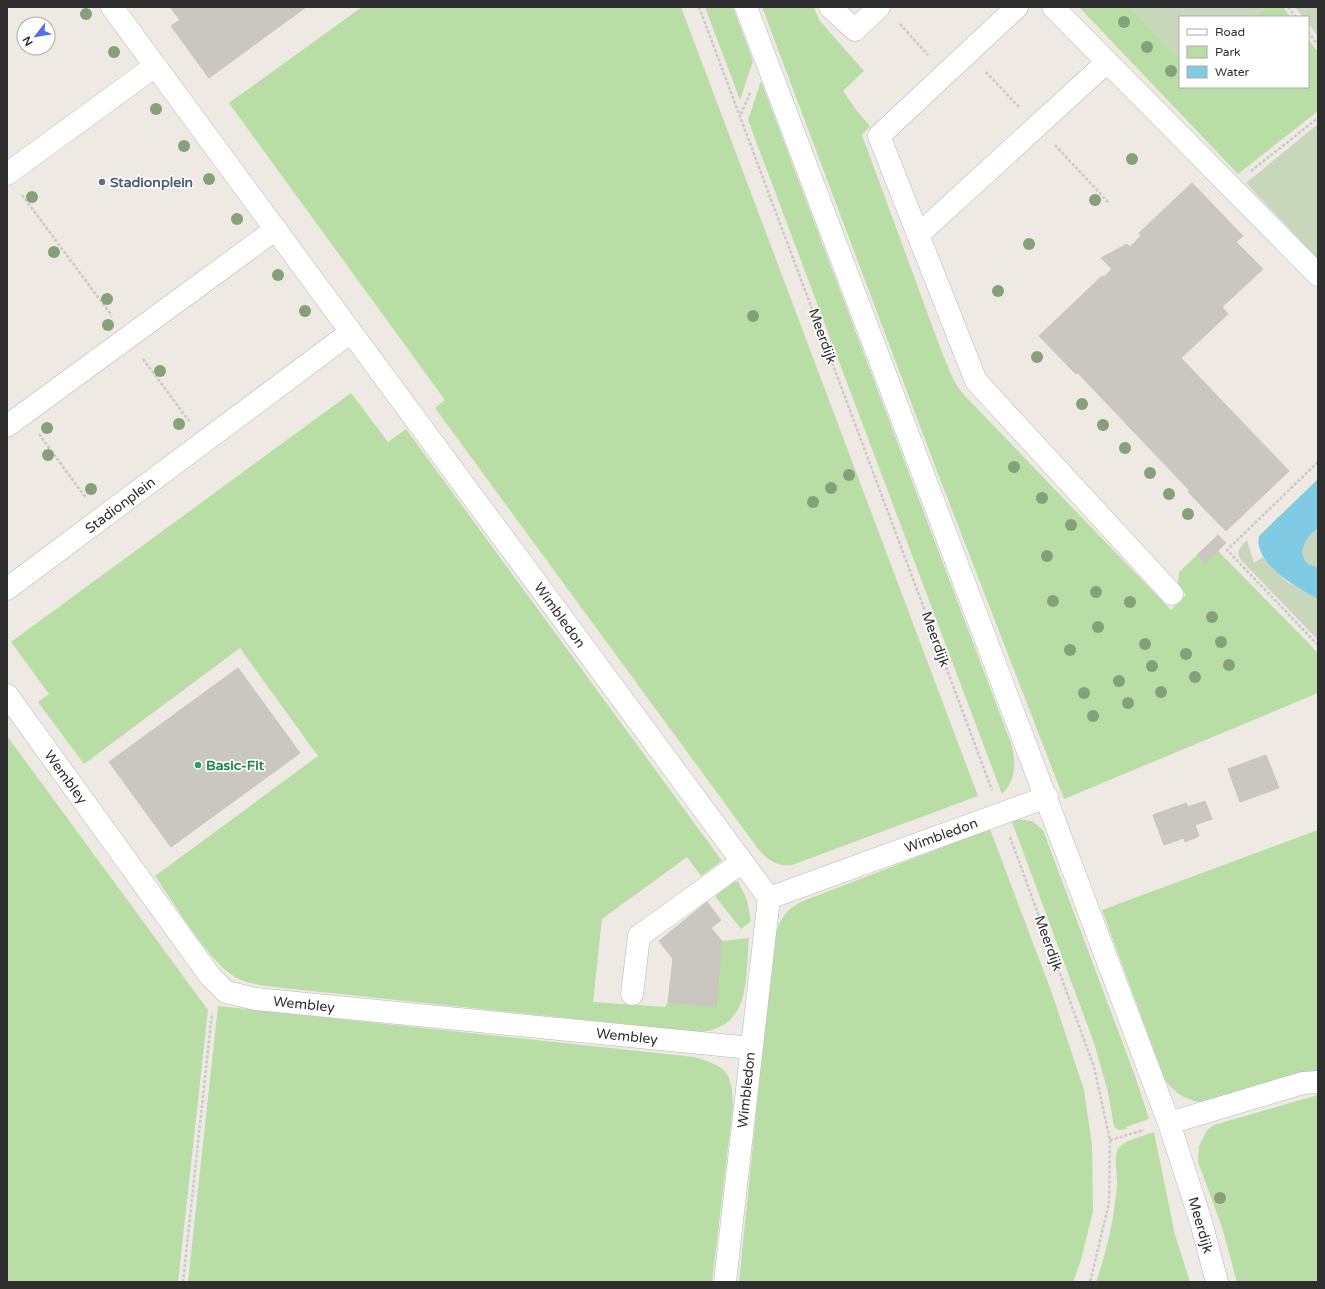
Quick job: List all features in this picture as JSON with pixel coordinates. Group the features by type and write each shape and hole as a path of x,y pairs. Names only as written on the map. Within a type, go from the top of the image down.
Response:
{"street":[{"path":"112,7 351,332"},
{"name":"Meerdijk","path":"746,7 1047,797 1169,1123 1202,1222 1217,1282"},
{"path":"830,7 855,30 879,7"},
{"path":"1017,7 879,136 976,381 1172,594"},
{"path":"1053,7 1318,276"},
{"path":"918,235 1107,62"},
{"path":"7,174 155,66"},
{"path":"15,420 276,229"},
{"name":"Wimbledon","path":"351,332 769,898 725,1282"},
{"name":"Stadionplein","path":"7,589 351,332"},
{"name":"Wembley","path":"7,695 210,976 226,992 256,999 751,1048"},
{"name":"Wimbledon","path":"769,898 1047,797"},
{"path":"632,994 639,936 742,862"},
{"path":"1169,1123 1303,1083 1318,1082"}],"path":[{"name":"Meerdijk","path":"699,7 1001,813 1094,1067 1110,1140 1109,1203 1090,1282"},
{"path":"1288,7 1295,16"},
{"path":"899,23 946,74"},
{"path":"1309,33 1318,43"},
{"path":"1230,187 1318,118"},
{"path":"20,193 204,442"},
{"path":"15,420 101,519"},
{"path":"1318,462 1227,550 1318,645"},
{"path":"183,1282 213,1006 226,992"},
{"path":"1110,1140 1169,1123"}],"green space":[{"path":"362,7 681,7 978,796 792,865 778,864 766,857 759,850 435,408 445,400 229,103"},
{"path":"705,7 733,7 753,61 740,100"},
{"path":"762,7 814,7 819,20 864,71 843,91 870,126 862,135 941,350 954,381 963,394 1171,610 1186,595 1178,584 1179,572 1197,555 1205,563 1218,551 1318,653 1318,693 1064,799 935,466"},
{"path":"1079,7 1130,7 1179,58 1179,88 1309,88 1309,40 1318,52 1318,111 1238,174"},
{"path":"1130,7 1265,7 1255,16 1179,16 1179,58"},
{"path":"1265,7 1283,7 1290,16 1255,16"},
{"path":"1295,7 1318,7 1318,36 1309,24 1309,16 1302,16"},
{"path":"761,81 1012,746 1014,772 1007,789 1002,794 748,120"},
{"path":"1318,124 1318,259 1246,183"},
{"path":"351,393 388,442 406,429 722,861 701,876 687,857 602,919 593,1002 665,1007 668,1002 715,1007 722,941 749,938 747,969 742,998 737,1011 729,1021 716,1028 699,1032 283,988 259,985 241,980 225,969 203,946 155,876 318,756 240,648 84,764 38,702 49,694 11,642"},
{"path":"1318,528 1318,568 1306,562 1302,553 1305,543"},
{"path":"1247,540 1254,563 1263,557 1287,582 1318,599 1318,640 1240,559 1239,551"},
{"path":"7,736 208,1010 178,1282 7,1281"},
{"path":"1016,819 1032,821 1043,830 1135,1076 1149,1119 1126,1127 1127,1129 1119,1130 1114,1127 1108,1092 1094,1043 1012,822"},
{"path":"990,829 1053,996 1084,1090 1092,1145 1093,1211 1081,1260 1073,1282 739,1282 773,948 778,926 781,920 790,909 803,901"},
{"path":"1318,830 1318,1072 1207,1103 1189,1099 1178,1093 1165,1080 1102,910"},
{"path":"738,881 747,900 751,921 741,929 715,896 734,882"},
{"path":"218,1006 694,1057 714,1064 726,1072 729,1078 733,1106 712,1282 188,1282"},
{"path":"1318,1095 1318,1282 1237,1282 1222,1227 1198,1162 1199,1146 1208,1129 1214,1125"},
{"path":"1154,1132 1175,1235 1190,1282 1096,1282 1104,1259 1114,1211 1117,1186 1116,1157 1118,1149 1129,1141"}],"water":[{"path":"1318,479 1318,528 1305,543 1302,553 1306,562 1318,568 1318,599 1278,574 1269,565 1259,546 1259,536"}],"building":[{"path":"170,7 306,7 209,78 171,26 180,20"},
{"path":"1192,183 1243,236 1236,242 1263,269 1222,307 1228,314 1181,358 1289,471 1226,531 1077,372 1076,374 1039,336 1102,276 1104,277 1112,269 1101,258 1127,244 1130,247 1141,236 1139,233"},
{"path":"1218,535 1226,543 1205,563 1197,555"},
{"path":"238,668 300,753 171,847 109,762"},
{"path":"1266,755 1279,788 1240,802 1228,769"},
{"path":"1205,801 1212,819 1195,825 1199,836 1185,842 1184,838 1164,845 1153,815 1186,803 1188,807"},
{"path":"707,902 721,920 711,928 722,941 716,1007 668,1002 673,959 659,941"}],"place":[{"name":"Stadionplein","path":"102,182"},
{"name":"Basic-Fit","path":"198,765"}]}
